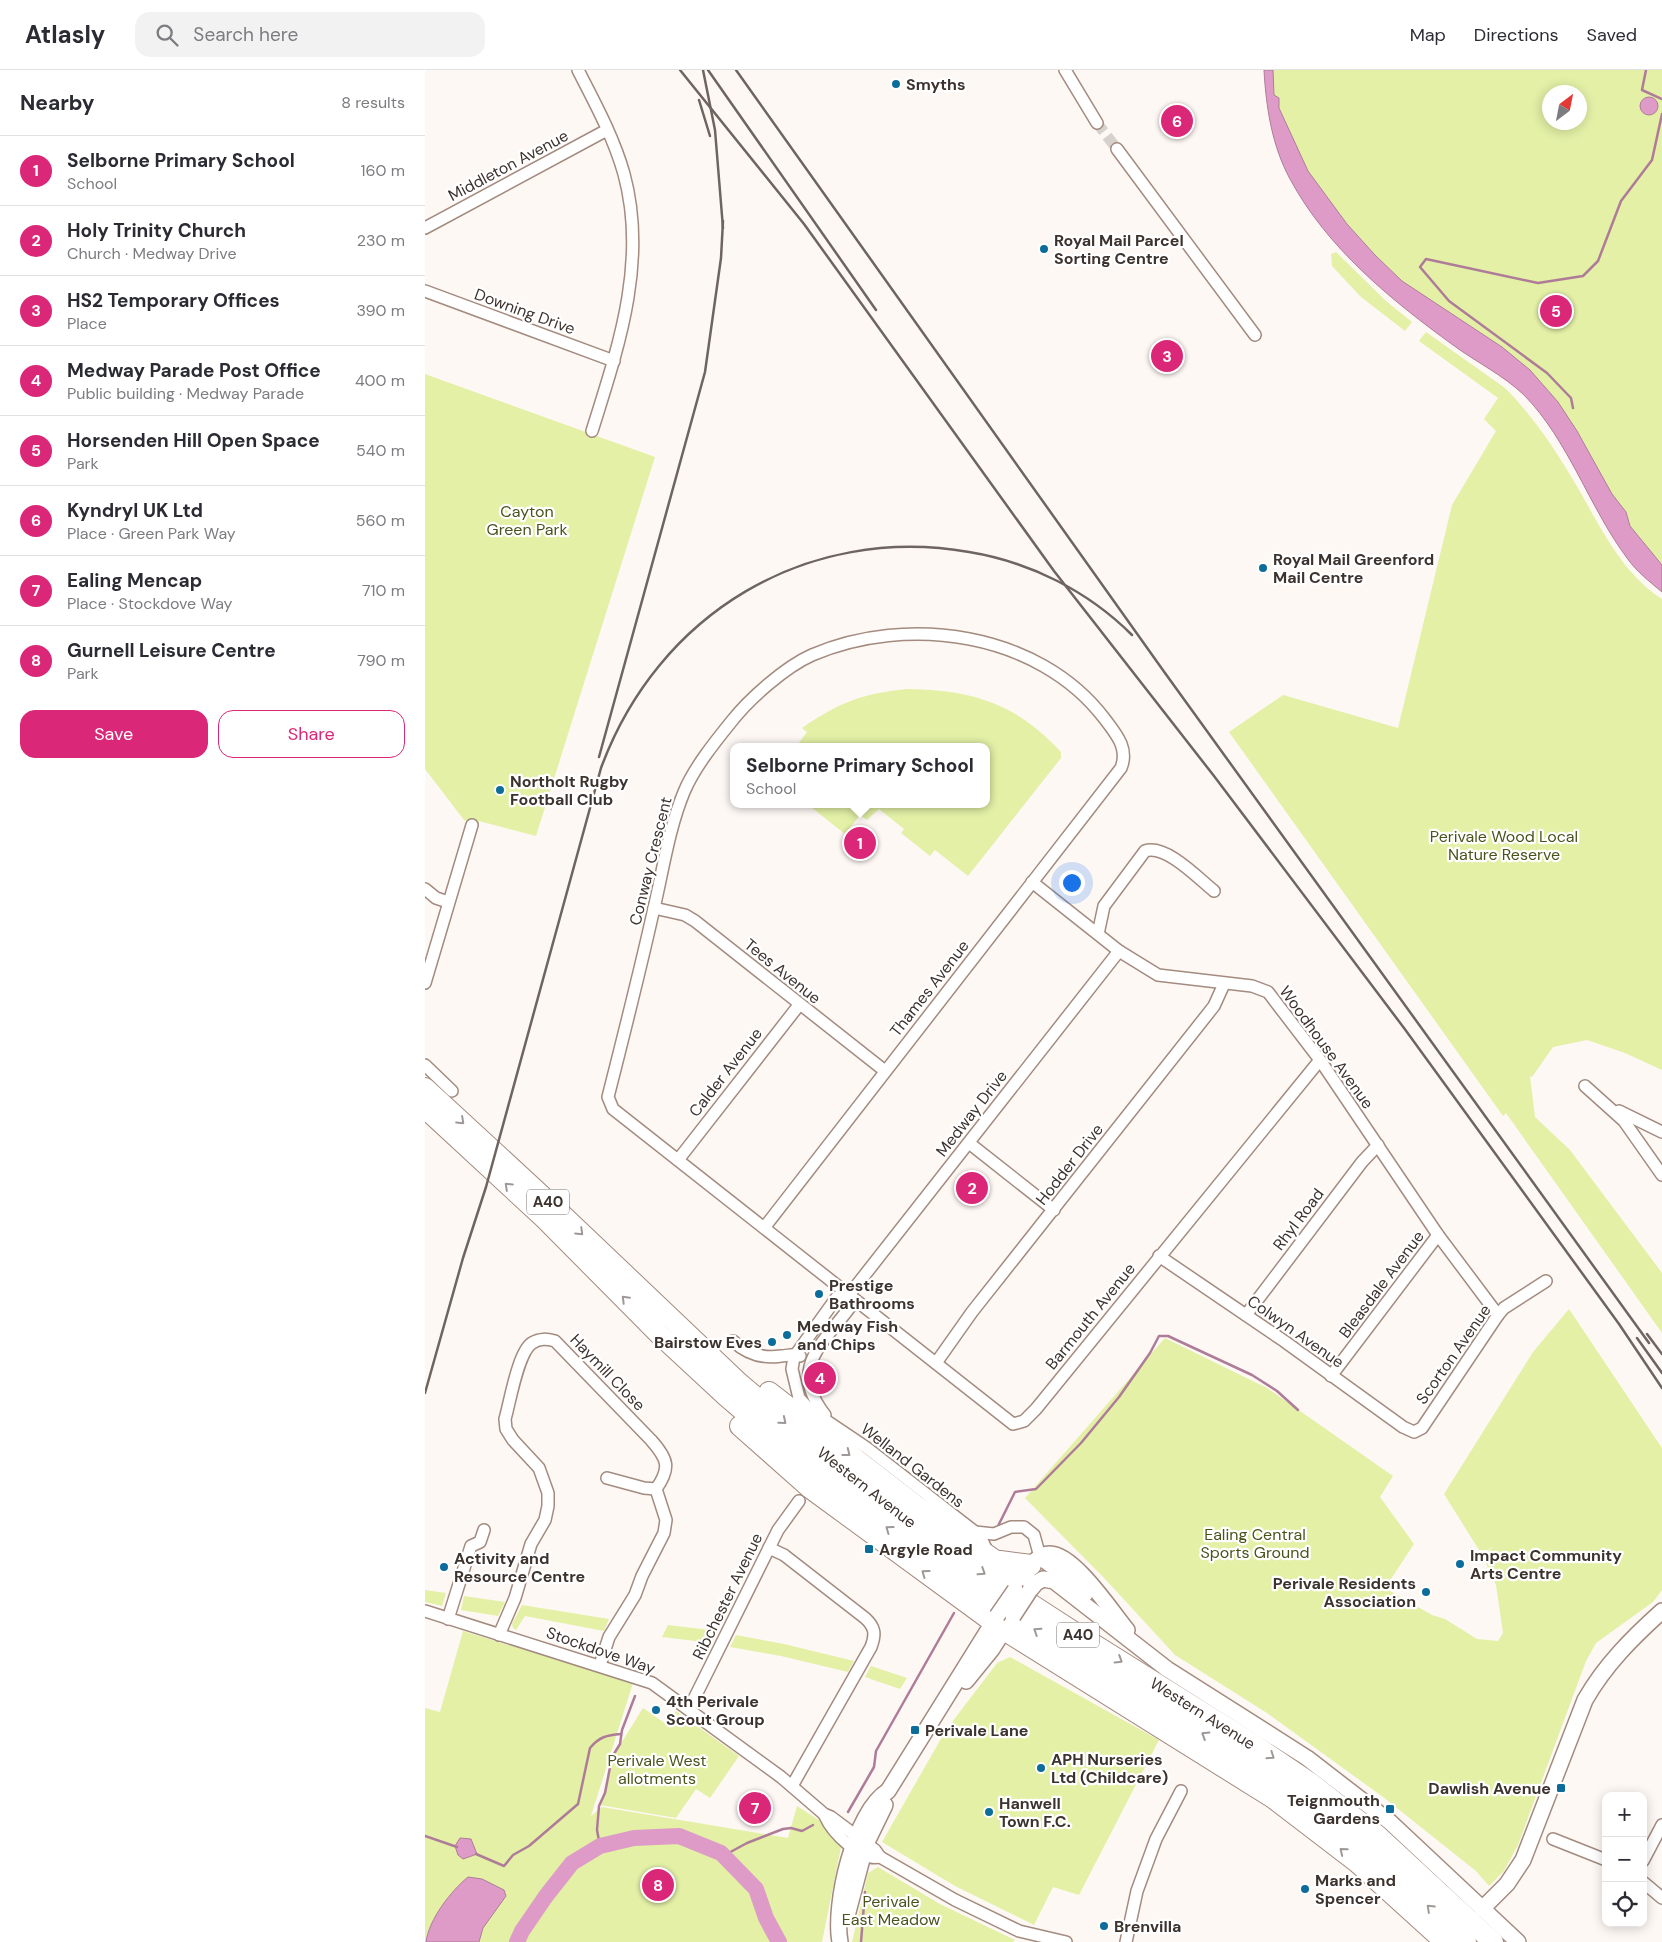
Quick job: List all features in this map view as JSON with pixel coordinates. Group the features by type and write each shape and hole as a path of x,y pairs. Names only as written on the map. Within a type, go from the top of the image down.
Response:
{"highway":[{"name":"Western Avenue","path":"425,1088 554,1206 727,1398 817,1474 960,1580 1242,1758 1303,1799 1365,1847 1466,1942"},
{"name":"Western Avenue","path":"425,1108 664,1326 739,1383 829,1459 969,1564 1049,1617 1253,1744 1311,1784 1377,1835 1493,1942"},
{"name":"A40","path":"664,1326 705,1339 915,1505 996,1560 1029,1577"},
{"name":"A40","path":"664,1326 741,1426 803,1482 868,1533 1000,1623 1273,1798 1358,1863 1445,1942"}],"main road":[{"path":"840,1942 837,1926 839,1902 880,1796 888,1792 930,1725 1029,1577 1055,1555 1070,1564 1148,1654"},
{"path":"1029,1577 1075,1584 1118,1630"},
{"path":"1029,1577 1054,1581 1167,1669 1307,1758 1390,1822 1518,1942"},
{"path":"1483,1909 1507,1884 1523,1860 1585,1700 1593,1684 1630,1640 1662,1611"}],"street":[{"path":"578,70 607,130 624,174 628,194 633,254 629,301 614,361 592,430"},
{"path":"1065,70 1097,123"},
{"name":"Middleton Avenue","path":"425,228 607,130"},
{"path":"1117,149 1255,335"},
{"name":"Downing Drive","path":"425,291 614,361"},
{"name":"Conway Crescent","path":"849,1295 613,1109 608,1097 682,797 710,750 731,722 769,685 811,656 836,647 891,636 942,635 986,643 1024,656 1073,686 1096,708 1125,752 1121,768"},
{"name":"Thames Avenue","path":"763,1228 1121,768"},
{"path":"425,983 472,825"},
{"path":"1098,934 1103,906 1145,851 1153,848 1165,852 1214,891"},
{"name":"Woodhouse Avenue","path":"1032,882 1119,951 1158,975 1252,986 1268,992 1320,1060 1438,1235 1498,1316"},
{"path":"425,889 436,898 448,902"},
{"name":"Tees Avenue","path":"655,908 685,915 695,921 885,1071"},
{"name":"Medway Drive","path":"849,1295 1119,951"},
{"name":"Hodder Drive","path":"936,1363 972,1312 1214,1006 1224,984"},
{"name":"Calder Avenue","path":"678,1160 799,1005"},
{"name":"Barmouth Avenue","path":"849,1295 1013,1424 1024,1421 1114,1315 1159,1256 1320,1060"},
{"path":"425,1065 452,1091"},
{"path":"1660,1172 1624,1121 1585,1086 1627,1116 1662,1132"},
{"path":"969,1143 1054,1210"},
{"name":"Rhyl Road","path":"1246,1315 1362,1162 1378,1145"},
{"path":"1660,1172 1662,1157"},
{"name":"Bleasdale Avenue","path":"1331,1376 1438,1235"},
{"name":"Colwyn Avenue","path":"1159,1256 1246,1315 1403,1428 1415,1432"},
{"name":"Scorton Avenue","path":"1415,1432 1422,1428 1504,1308 1546,1281"},
{"path":"849,1295 850,1307 810,1362 807,1374 808,1387 813,1400 831,1422 809,1408 799,1398 792,1369 795,1354 837,1297 849,1295"},
{"name":"Haymill Close","path":"499,1635 515,1598 531,1544 545,1520 547,1506 548,1493 539,1468 506,1430 505,1419 524,1352 532,1343 541,1339 555,1341 660,1450 666,1461 666,1469 663,1479 656,1489"},
{"path":"733,1342 749,1353 770,1358 795,1354 810,1362"},
{"name":"Welland Gardens","path":"831,1422 975,1532 996,1560"},
{"path":"600,1665 609,1637 635,1595 642,1576 664,1534 664,1510 656,1489 644,1488 607,1478"},
{"name":"Ribchester Avenue","path":"689,1709 778,1530 799,1501"},
{"path":"975,1532 994,1534 1011,1527 1024,1527 1034,1535 1029,1577"},
{"path":"448,1619 471,1546 480,1542 484,1530"},
{"path":"769,1548 784,1555 865,1618 874,1628 875,1633 871,1647 792,1786"},
{"name":"Stockdove Way","path":"425,1611 651,1682 792,1786 824,1814 828,1822 860,1845"},
{"path":"1126,1942 1137,1891 1156,1839 1181,1791"},
{"path":"1647,1853 1662,1825"},
{"path":"1553,1839 1602,1858"},
{"path":"860,1845 871,1857 880,1856 955,1900 1019,1931 1066,1942"},
{"path":"1647,1885 1662,1898"}],"green space":[{"path":"1273,70 1662,70 1662,565 1630,526 1626,512 1612,494 1577,431 1545,387 1481,333 1402,281 1347,224 1308,171 1279,108 1279,98 1274,95"},
{"path":"1336,252 1386,301 1412,322 1405,331 1361,297 1332,266 1331,254"},
{"name":"Perivale Wood Local Nature Reserve","path":"1426,332 1505,388 1515,399 1551,445 1602,531 1623,562 1634,576 1662,599 1662,1070 1625,1053 1587,1040 1553,1047 1532,1077 1530,1076 1535,1117 1570,1150 1662,1273 1662,1333 1506,1113 1503,1116 1229,732 1283,695 1398,728 1452,505 1496,431 1484,419 1498,398 1419,341"},
{"name":"Cayton Green Park","path":"425,374 655,457 536,836 479,821 478,825 464,820 425,769"},
{"path":"907,689 952,692 972,696 1010,711 1044,735 1061,752 1061,758 968,876 935,850 930,856 901,833 904,829 879,809 867,820 860,815 845,834 812,808 990,808 990,743 799,743 807,732 802,728 851,701"},
{"name":"Ealing Central Sports Ground","path":"1569,1309 1662,1448 1662,1590 1653,1602 1596,1643 1586,1661 1518,1845 1504,1871 1489,1886 1476,1871 1383,1797 1267,1713 1175,1655 1106,1580 1025,1498 1165,1338 1267,1388 1393,1476 1380,1497 1414,1544 1385,1588 1432,1615 1445,1619 1477,1639 1498,1641 1503,1633 1496,1585 1480,1551 1488,1551 1495,1545 1488,1550 1479,1550 1444,1494 1533,1352"},
{"path":"425,1590 446,1593 442,1606 425,1602"},
{"path":"464,1596 505,1602 498,1616 461,1610"},
{"path":"522,1605 609,1619 604,1631 525,1616 516,1630 512,1624"},
{"path":"668,1625 718,1631 712,1643 662,1637"},
{"path":"463,1631 633,1683 591,1816 602,1807 788,1838 797,1806 822,1822 841,1847 822,1942 425,1942 425,1708 440,1712"},
{"path":"736,1635 784,1644 854,1661 848,1672 781,1656 730,1647"},
{"path":"1010,1657 1159,1740 1079,1895 1053,1887 1034,1925 955,1886 882,1842 946,1730 997,1663"},
{"path":"871,1666 907,1678 900,1689 865,1677"},
{"name":"Perivale West allotments","path":"643,1708 666,1724 676,1711 739,1756 710,1798 696,1789 676,1818 600,1805 615,1753"},
{"name":"Perivale East Meadow","path":"878,1867 940,1904 1015,1940 1013,1942 852,1942 868,1873"}],"shaded area":[{"path":"1264,70 1273,70 1274,95 1279,98 1279,108 1308,171 1347,224 1402,281 1502,347 1530,370 1558,402 1577,431 1612,494 1626,512 1630,526 1662,565 1662,592 1639,572 1627,558 1601,517 1554,433 1524,395 1507,381 1453,345 1384,291 1341,250 1322,228 1290,179 1274,140 1266,98"},
{"path":"1645,97 1653,97 1658,102 1656,113 1645,115 1640,110 1640,102"},
{"path":"460,1838 471,1839 477,1854 463,1859 458,1855 455,1846"},
{"path":"468,1877 482,1879 504,1890 506,1896 483,1928 479,1942 426,1942 431,1924 436,1915 455,1890"}],"waterway":[{"path":"1646,70 1642,90 1662,99"},
{"path":"1573,408 1571,398 1547,373 1449,301 1420,267 1426,259 1538,283 1583,276 1598,261 1621,201 1652,160 1662,114"},
{"path":"997,1528 1015,1492 1036,1489 1081,1443 1119,1397 1150,1353 1159,1336 1168,1336 1252,1375 1277,1391 1298,1410"},
{"path":"848,1812 874,1767 876,1751 954,1613"},
{"path":"600,1846 597,1830 599,1806 605,1793 612,1757 620,1744 622,1730 635,1696"},
{"path":"476,1854 504,1866 513,1855 529,1846 578,1804 590,1748 604,1737 621,1734"},
{"path":"723,1856 747,1843 783,1829 791,1828 802,1831 813,1825"},
{"path":"425,1836 457,1847"},
{"path":"517,1942 522,1931 546,1896 572,1863 600,1846 634,1838 679,1836 721,1853 756,1889 766,1918 779,1942"},
{"path":"861,1942 865,1892"}],"tunnel":[{"path":"1097,123 1117,149"}],"railway":[{"path":"680,70 804,224 1054,571 1214,776 1404,1028 1619,1324 1662,1388"},
{"path":"703,70 715,130 723,228"},
{"path":"708,70 876,310"},
{"path":"736,70 1165,673 1649,1343"},
{"path":"699,100 710,136"},
{"path":"599,757 705,372 721,258 723,221"},
{"path":"425,1393 463,1258 486,1187 601,768 627,713 660,665 700,624 746,591 796,567 851,552 909,547 969,552 1014,563 1036,571 1077,592 1097,605 1132,635"},
{"path":"1647,1334 1662,1354"},
{"path":"1637,1338 1662,1373"}],"place":[{"name":"Smyths","path":"896,84"},
{"name":"Kyndryl UK Ltd","path":"1177,121"},
{"name":"Royal Mail Parcel Sorting Centre","path":"1044,249"},
{"name":"Horsenden Hill Open Space","path":"1556,311"},
{"name":"HS2 Temporary Offices","path":"1167,356"},
{"name":"Royal Mail Greenford Mail Centre","path":"1263,568"},
{"name":"Northolt Rugby Football Club","path":"500,790"},
{"name":"Selborne Primary School","path":"860,843"},
{"name":"Holy Trinity Church","path":"972,1188"},
{"name":"Prestige Bathrooms","path":"819,1294"},
{"name":"Medway Fish and Chips","path":"787,1335"},
{"name":"Bairstow Eves","path":"772,1342"},
{"name":"Medway Parade Post Office","path":"820,1378"},
{"name":"Argyle Road","path":"869,1549"},
{"name":"Impact Community Arts Centre","path":"1460,1564"},
{"name":"Activity and Resource Centre","path":"444,1567"},
{"name":"Perivale Residents Association","path":"1426,1592"},
{"name":"4th Perivale Scout Group","path":"656,1710"},
{"name":"Perivale Lane","path":"915,1730"},
{"name":"APH Nurseries Ltd (Childcare)","path":"1041,1768"},
{"name":"Dawlish Avenue","path":"1561,1788"},
{"name":"Ealing Mencap","path":"755,1808"},
{"name":"Teignmouth Gardens","path":"1390,1809"},
{"name":"Hanwell Town F.C.","path":"989,1812"},
{"name":"Gurnell Leisure Centre","path":"658,1885"},
{"name":"Marks and Spencer","path":"1305,1889"},
{"name":"Brenvilla","path":"1104,1926"}]}
